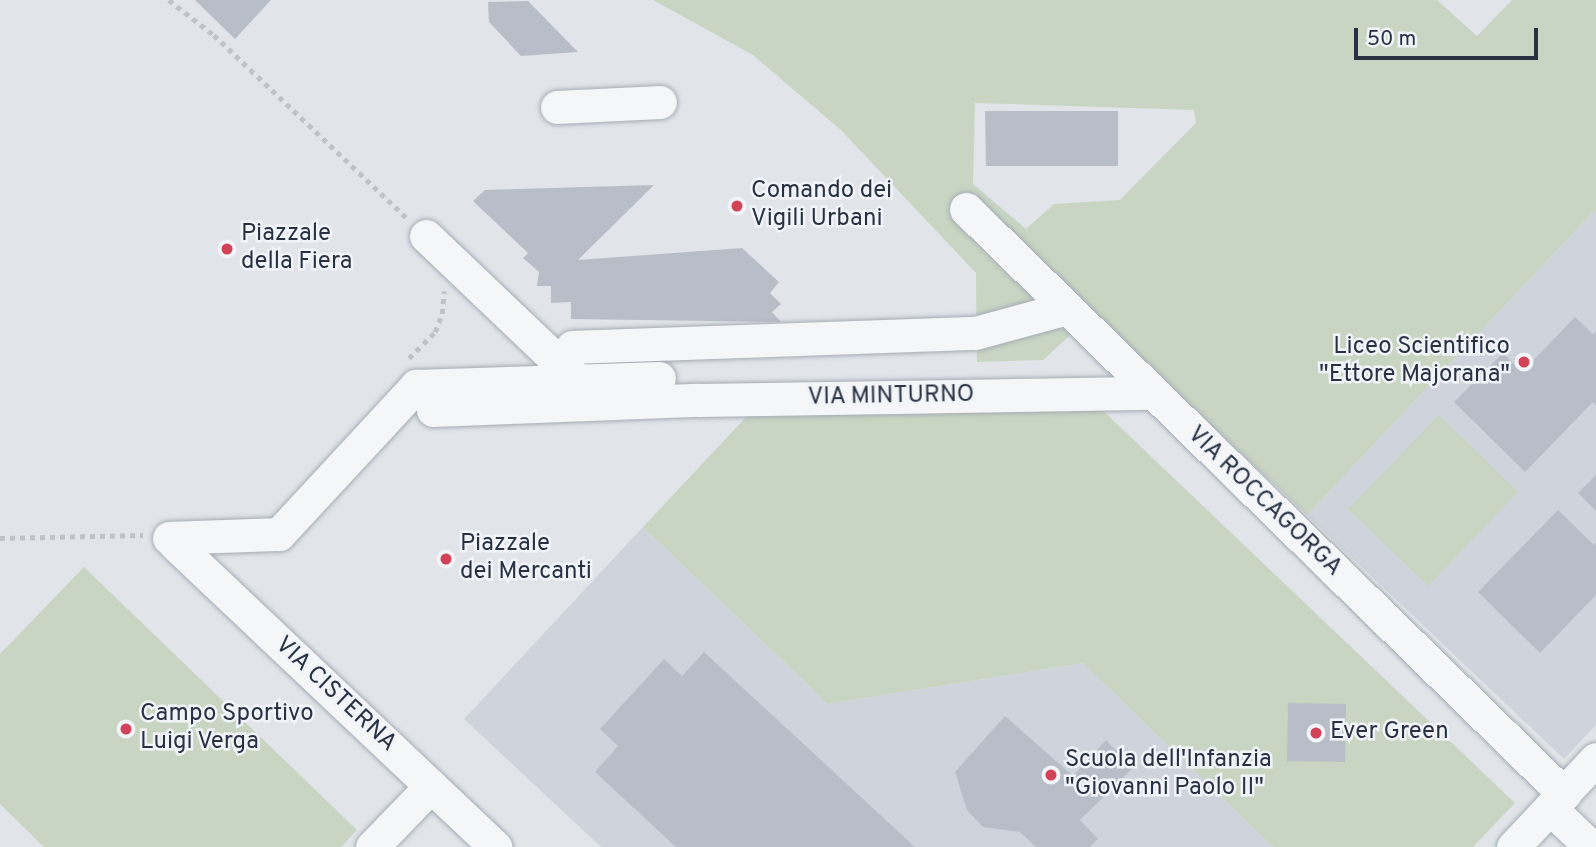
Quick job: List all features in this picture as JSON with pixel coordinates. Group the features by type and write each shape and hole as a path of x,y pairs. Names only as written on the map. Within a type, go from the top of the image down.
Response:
{"street":[{"path":"557,107 660,102"},
{"name":"VIA ROCCAGORGA","path":"966,209 1143,383 1557,801 1591,847"},
{"path":"426,236 577,380"},
{"path":"572,347 975,333 1067,308"},
{"path":"629,402 659,378"},
{"name":"VIA MINTURNO","path":"165,539 279,534 416,386 659,378 1143,383"},
{"name":"VIA MINTURNO","path":"433,410 1143,383"},
{"name":"VIA CISTERNA","path":"165,539 495,847"},
{"path":"1513,847 1596,759"},
{"path":"372,847 431,786"}],"path":[{"path":"169,0 214,35 426,236"},
{"path":"406,361 435,332 442,314 443,284"},
{"path":"0,538 165,539"}],"shaded area":[{"name":"Liceo Scientifico \"Ettore Majorana\"","path":"1596,209 1596,725 1564,759 1307,515"},
{"path":"643,527 828,704 1083,663 1273,847 601,847 464,719"}],"green space":[{"path":"653,0 1437,0 1477,36 1512,0 1596,0 1596,209 1307,515 1093,314 1043,360 977,362 976,273 841,130 753,55","holes":["975,103 1194,110 1196,123 1120,200 1054,204 1026,229 973,184"]},
{"path":"1097,405 1515,803 1473,847 1273,847 1083,663 828,704 643,527 749,414"},
{"path":"1439,415 1518,492 1428,586 1348,509"},
{"name":"Campo Sportivo Luigi Verga","path":"84,567 357,830 341,847 44,847 0,804 0,654"}],"building":[{"path":"195,0 271,0 235,39"},
{"path":"528,1 578,52 521,56 489,22 488,2"},
{"path":"985,111 1118,111 1118,166 986,166"},
{"path":"654,185 578,260 742,248 779,282 770,293 781,304 772,312 781,322 571,319 571,302 551,303 551,286 537,286 539,272 523,258 528,253 473,201 485,190"},
{"path":"1575,317 1593,334 1596,331 1596,406 1593,402 1525,472 1454,402 1503,353 1522,372"},
{"path":"1596,475 1596,511 1578,493"},
{"path":"1558,510 1594,545 1596,542 1596,595 1540,653 1478,592"},
{"path":"704,652 915,847 676,847 595,772 618,746 600,729 664,659 682,676"},
{"name":"Ever Green","path":"1288,703 1346,704 1345,762 1287,761"},
{"path":"1005,716 1073,776 1106,740 1133,768 1080,820 1098,839 1090,847 1036,847 1020,832 983,827 967,810 955,772"}],"place":[{"name":"Comando dei Vigili Urbani","path":"737,206"},
{"name":"Piazzale della Fiera","path":"227,249"},
{"name":"Liceo Scientifico \"Ettore Majorana\"","path":"1524,362"},
{"name":"Piazzale dei Mercanti","path":"446,559"},
{"name":"Campo Sportivo Luigi Verga","path":"126,729"},
{"name":"Ever Green","path":"1316,733"},
{"name":"Scuola dell'Infanzia \"Giovanni Paolo II\"","path":"1051,775"}]}
